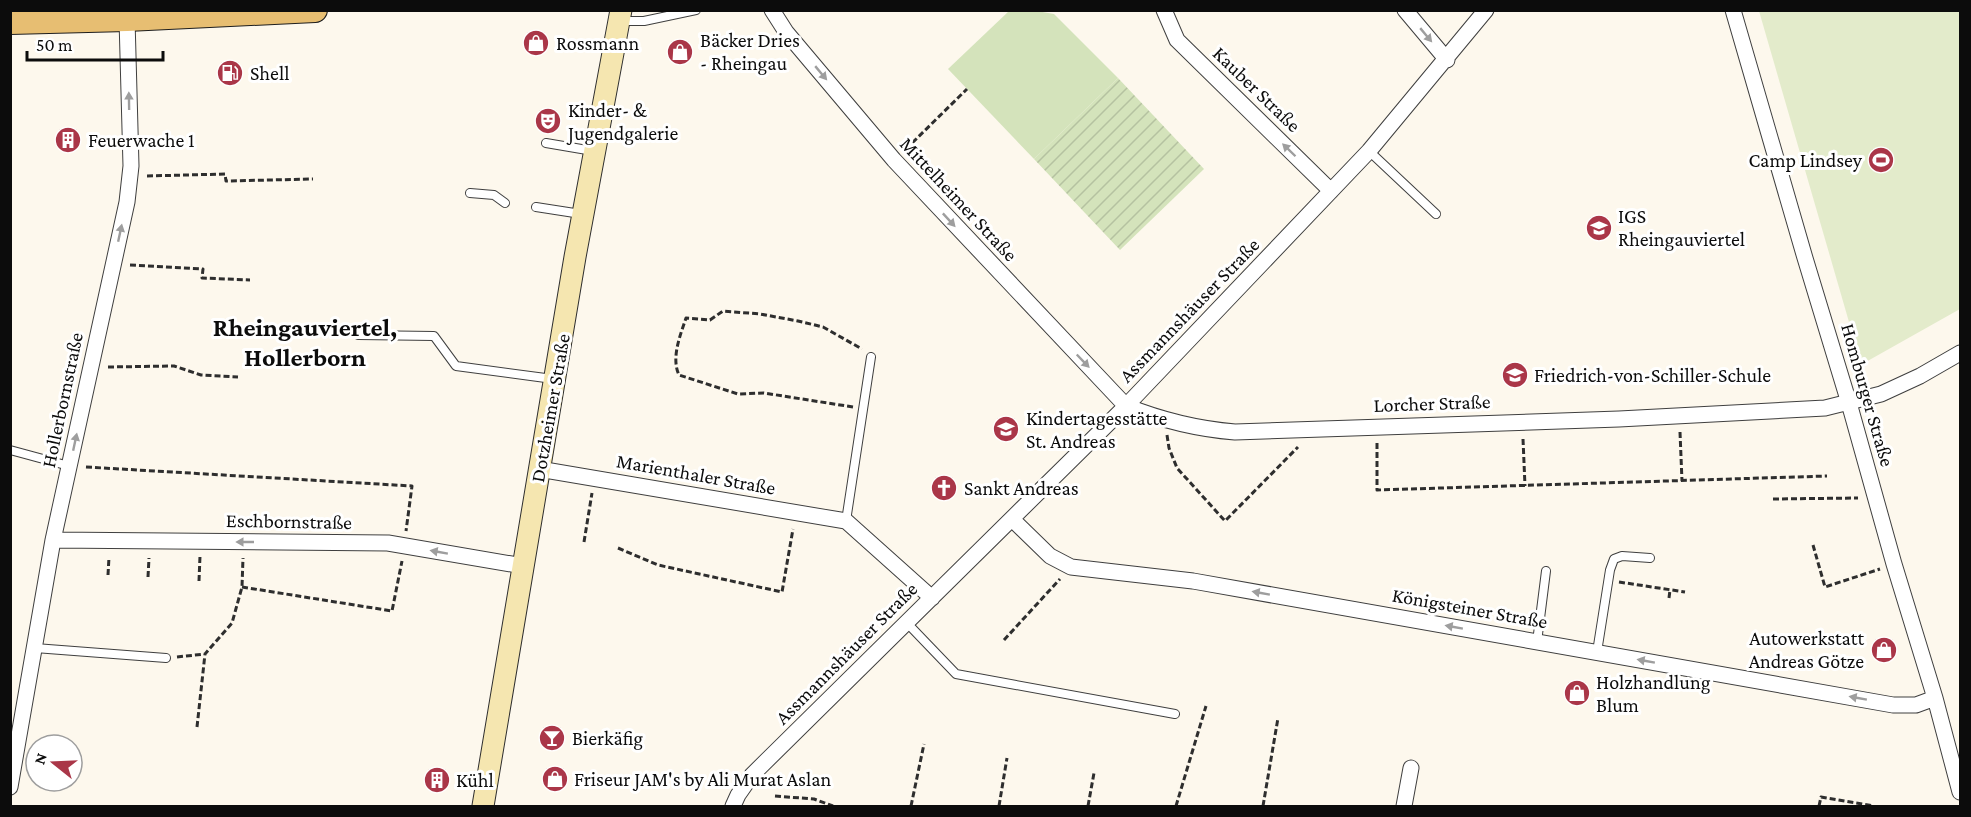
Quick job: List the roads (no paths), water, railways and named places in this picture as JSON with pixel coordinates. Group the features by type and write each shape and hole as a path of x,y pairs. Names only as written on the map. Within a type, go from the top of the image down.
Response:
{"main road":[{"path":"10,22 315,10"},
{"name":"Dotzheimer Straße","path":"483,807 583,214 620,16"}],"street":[{"name":"Mittelheimer Straße","path":"772,10 786,32 894,160 1126,406"},
{"name":"Kauber Straße","path":"1164,10 1177,40 1331,191"},
{"path":"1405,10 1447,60"},
{"name":"Assmannshäuser Straße","path":"733,806 752,776 1126,406 1369,151 1447,60 1486,10"},
{"name":"Homburger Straße","path":"1733,10 1850,403 1960,792"},
{"name":"Hollerbornstraße","path":"10,787 53,540 127,202 130,176 127,19"},
{"name":"Lorcher Straße","path":"1126,406 1165,419 1211,430 1235,432 1680,416 1825,408 1850,403 1896,388 1960,355"},
{"name":"Marienthaler Straße","path":"539,469 846,521"},
{"name":"Königsteiner Straße","path":"1012,519 1050,556 1071,567 1193,581 1893,705 1916,705 1935,698"},
{"path":"846,521 932,598"},
{"name":"Eschbornstraße","path":"53,540 387,543 523,566"},
{"path":"1404,807 1411,768"}],"lane":[{"path":"620,16 644,21 696,10"},
{"path":"546,143 595,151"},
{"path":"1369,151 1436,214"},
{"path":"470,193 494,195 504,203"},
{"path":"536,207 583,214"},
{"path":"358,334 434,336 456,366 555,380"},
{"path":"846,521 871,357"},
{"path":"10,450 69,466"},
{"path":"1597,652 1614,559 1622,556 1650,558"},
{"path":"1537,642 1546,571"},
{"path":"907,623 956,674 1175,714"},
{"path":"35,648 166,658"}],"place":[{"name":"Rossmann","path":"536,43"},
{"name":"Bäcker Dries - Rheingau","path":"680,52"},
{"name":"Shell","path":"230,73"},
{"name":"Kinder- & Jugendgalerie","path":"548,121"},
{"name":"Feuerwache 1","path":"68,140"},
{"name":"Camp Lindsey","path":"1881,160"},
{"name":"IGS Rheingauviertel","path":"1599,228"},
{"name":"Friedrich-von-Schiller-Schule","path":"1515,375"},
{"name":"Kindertagesstätte St. Andreas","path":"1006,429"},
{"name":"Sankt Andreas","path":"944,488"},
{"name":"Autowerkstatt Andreas Götze","path":"1884,650"},
{"name":"Holzhandlung Blum","path":"1577,693"},
{"name":"Bierkäfig","path":"552,738"},
{"name":"Friseur JAM's by Ali Murat Aslan","path":"555,779"},
{"name":"Kühl","path":"437,780"}],"district":[{"name":"Rheingauviertel, Hollerborn","path":"305,342"}]}
